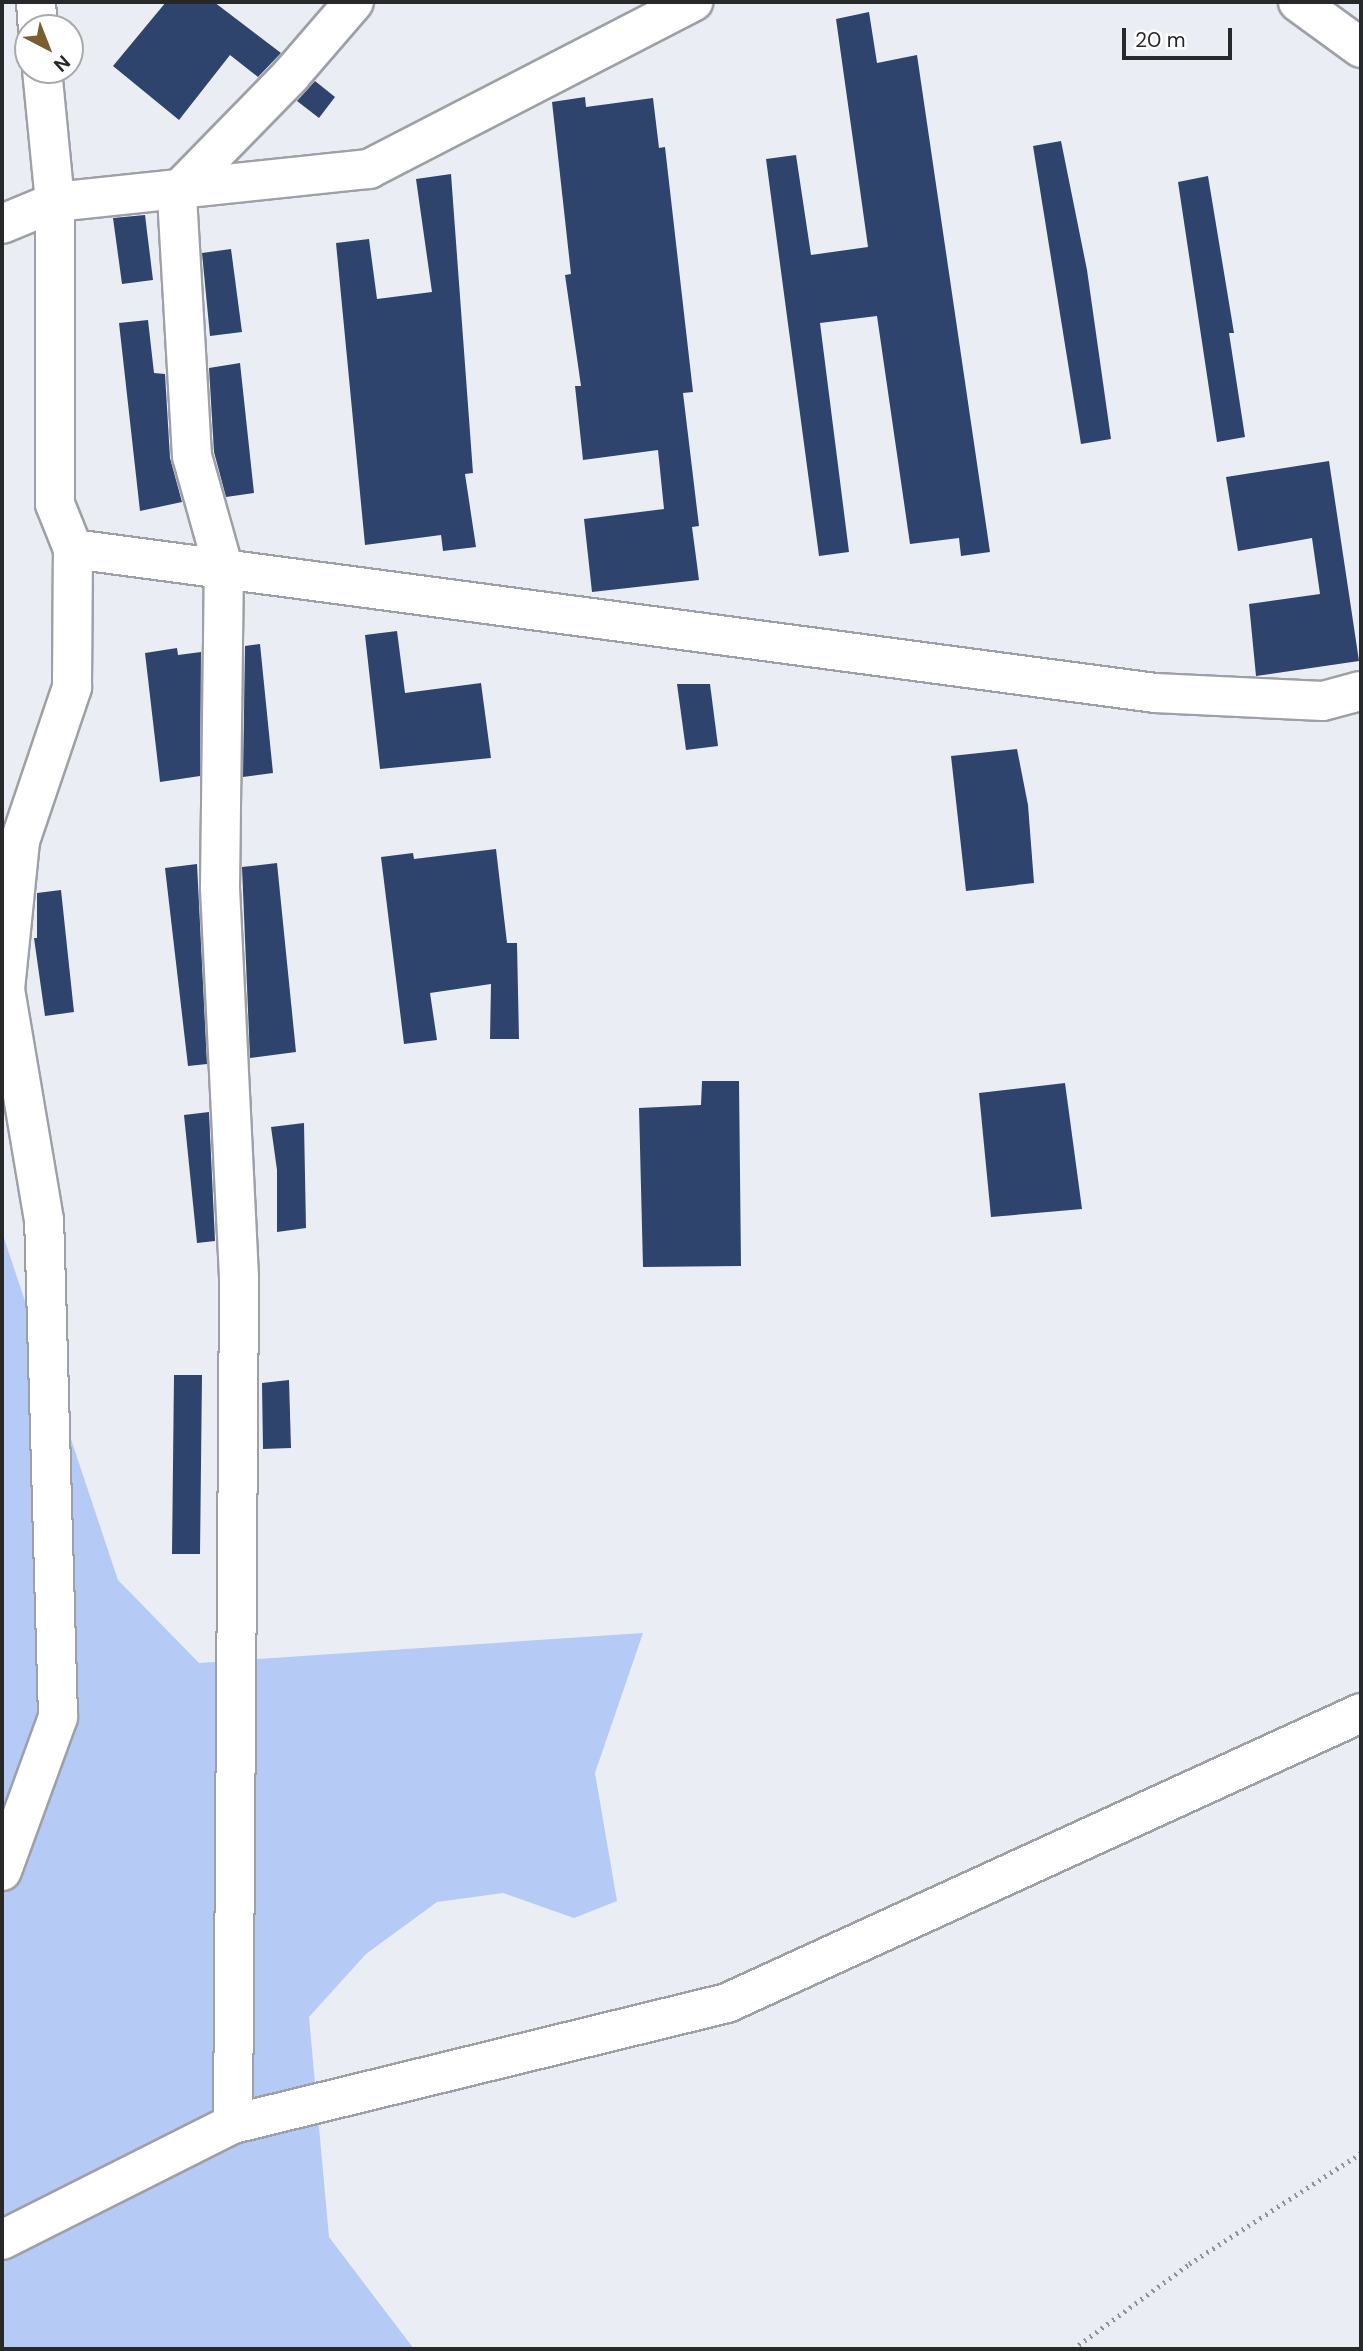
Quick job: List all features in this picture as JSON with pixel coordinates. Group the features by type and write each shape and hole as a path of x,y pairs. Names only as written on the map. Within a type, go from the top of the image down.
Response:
{"street":[{"path":"233,2124 239,1277 220,887 224,570 192,456 177,191 291,75 354,2"},
{"path":"2,224 55,202 369,169 693,2"},
{"path":"1298,2 1361,48"},
{"path":"2,1871 58,1717 44,1220 5,989 20,841 72,687 73,548 55,504 55,202 43,84"},
{"path":"73,548 1155,693 1323,701 1361,691"},
{"path":"2,2240 233,2124 727,2003 1361,1713"}],"path":[{"path":"1073,2349 1189,2264 1361,2153"}],"shaded area":[{"path":"2,1232 118,1580 199,1663 643,1633 595,1773 617,1901 574,1918 503,1893 437,1902 366,1954 309,2017 329,2237 414,2349 2,2349"}],"building":[{"path":"166,2 214,2 281,53 258,77 230,55 179,120 113,66"},
{"path":"869,12 877,63 917,55 990,552 961,556 959,538 910,544 877,316 820,323 849,552 819,556 766,159 796,155 811,255 868,247 836,19"},
{"path":"315,81 335,97 319,118 297,101"},
{"path":"585,97 586,107 653,98 659,148 665,147 693,392 683,393 699,526 692,527 699,580 592,592 584,519 664,509 658,450 583,460 575,386 581,386 565,275 571,274 552,102"},
{"path":"1061,141 1087,270 1111,439 1081,444 1033,146"},
{"path":"451,174 473,473 465,474 476,547 443,551 441,535 365,545 336,243 369,239 377,299 432,292 416,179"},
{"path":"1208,176 1234,333 1229,333 1245,437 1217,442 1178,182"},
{"path":"145,215 153,280 122,284 113,218"},
{"path":"231,249 242,332 210,336 202,253"},
{"path":"148,320 154,373 165,374 170,458 182,502 140,511 119,323"},
{"path":"240,363 254,493 226,497 214,452 209,368"},
{"path":"1329,461 1359,661 1256,676 1249,604 1320,594 1312,538 1238,551 1226,477"},
{"path":"397,631 405,693 481,683 491,758 380,769 365,635"},
{"path":"260,644 273,773 243,777 245,646"},
{"path":"177,648 178,655 201,652 200,776 160,782 145,653"},
{"path":"677,684 710,684 718,746 686,750"},
{"path":"1017,749 1028,805 1034,883 966,891 951,756"},
{"path":"496,849 507,943 517,943 519,1039 490,1039 491,984 430,993 437,1040 404,1044 381,857 413,853 414,859"},
{"path":"277,863 296,1052 250,1058 242,867"},
{"path":"197,864 207,1064 188,1066 165,868"},
{"path":"61,890 74,1012 45,1016 34,938 37,938 37,893"},
{"path":"702,1081 739,1081 741,1266 643,1267 639,1108 701,1105"},
{"path":"1065,1083 1082,1209 991,1217 979,1093"},
{"path":"209,1112 215,1241 197,1243 184,1115"},
{"path":"304,1123 306,1228 277,1232 277,1170 271,1127"},
{"path":"174,1375 202,1375 200,1554 172,1554"},
{"path":"289,1380 291,1448 263,1449 262,1383"}]}
